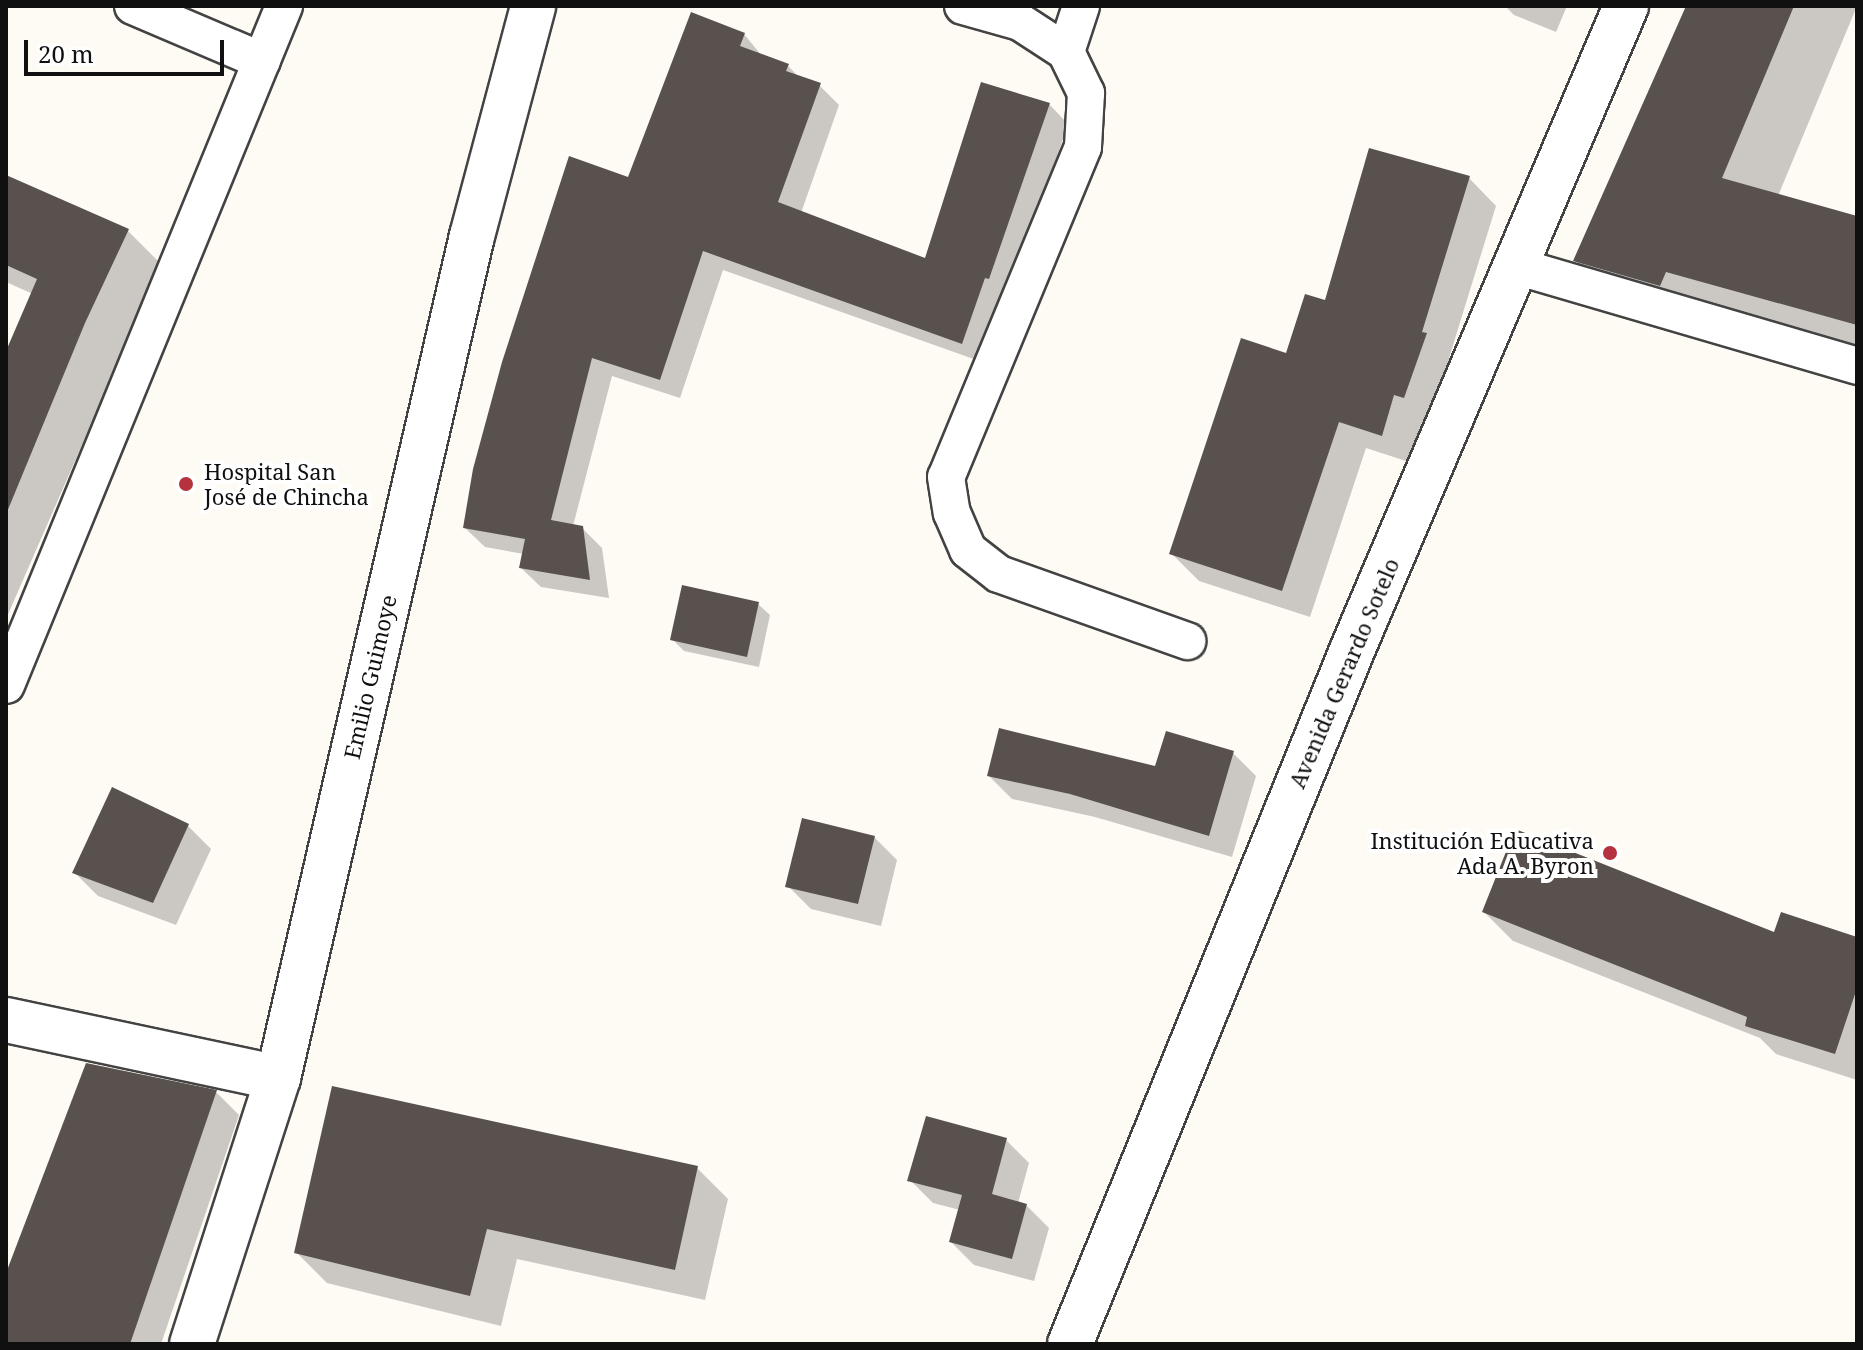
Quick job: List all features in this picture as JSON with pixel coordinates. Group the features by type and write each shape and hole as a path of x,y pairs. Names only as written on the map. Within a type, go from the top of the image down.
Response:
{"street":[{"name":"Emilio Guimoye","path":"192,1344 278,1078 472,236 533,6"},
{"name":"Avenida Gerardo Sotelo","path":"1070,1344 1347,663 1626,6"},
{"path":"6,1020 278,1078"}],"lane":[{"path":"133,6 262,61"},
{"path":"6,685 284,6"},
{"path":"963,6 1020,22 1066,52 1086,93 1083,147 946,477 952,513 968,550 999,574 1187,641"},
{"path":"1066,52 1081,6"},
{"path":"1516,266 1857,366"}],"building":[{"path":"1686,6 1794,6 1722,178 1857,216 1857,325 1666,272 1660,286 1573,261"},
{"path":"691,12 745,33 740,46 789,64 786,71 821,83 778,202 925,258 981,82 1050,103 989,279 985,278 962,344 703,251 660,380 592,358 551,520 583,526 590,580 519,568 525,539 463,528 473,469 502,362 569,156 628,177"},
{"path":"1369,148 1470,176 1422,332 1427,333 1404,398 1394,395 1382,436 1339,422 1282,591 1169,554 1241,338 1286,353 1305,294 1325,300"},
{"path":"6,175 129,229 85,323 7,512 6,351 37,279 6,265"},
{"path":"682,585 759,602 747,657 670,640"},
{"path":"999,728 1155,766 1166,731 1234,751 1209,836 1070,794 987,776"},
{"path":"112,787 189,824 153,903 72,873"},
{"path":"802,818 875,836 858,904 785,887"},
{"path":"1515,829 1774,932 1781,912 1857,937 1857,988 1835,1054 1745,1026 1747,1017 1482,912"},
{"path":"86,1063 217,1090 130,1344 6,1344 6,1273"},
{"path":"332,1086 698,1166 675,1270 487,1229 470,1296 294,1253"},
{"path":"926,1116 1007,1138 992,1194 1027,1204 1012,1259 949,1242 962,1195 907,1181"}],"place":[{"name":"Hospital San José de Chincha","path":"186,484"},
{"name":"Institución Educativa Ada A. Byron","path":"1610,853"}]}
